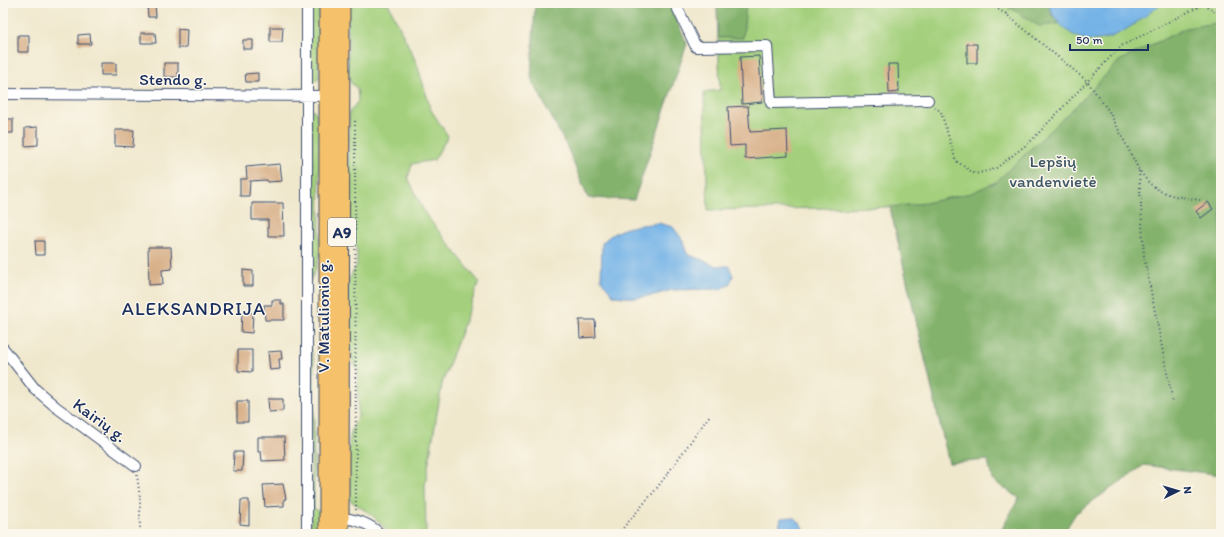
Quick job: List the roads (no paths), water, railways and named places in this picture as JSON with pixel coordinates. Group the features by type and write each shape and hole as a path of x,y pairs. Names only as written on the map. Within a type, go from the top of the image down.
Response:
{"highway":[{"name":"V. Matulionio g.","path":"327,3 334,96 334,518 327,534"},
{"name":"V. Matulionio g.","path":"334,96 342,3"},
{"name":"V. Matulionio g.","path":"334,518 341,534"}],"street":[{"path":"307,3 307,534"},
{"path":"675,3 696,47 767,46 771,103 928,100"},
{"name":"Stendo g.","path":"3,94 334,96"},
{"name":"Kairių g.","path":"3,348 34,389 136,466"},
{"path":"334,518 356,520 367,525 380,534"}],"water":[{"path":"1048,3 1162,3 1118,34 1094,40 1081,38 1069,32 1056,19 1051,12"},
{"path":"658,223 673,227 682,239 687,254 717,266 729,266 733,276 729,285 720,289 672,290 636,298 614,296 601,280 602,243 608,237 621,230 635,226"},
{"path":"793,517 801,524 805,534 778,534 781,518"}],"district":[{"name":"ALEKSANDRIJA","path":"194,308"}],"park label":[{"name":"Lepšių vandenvietė","path":"1053,171"}]}
